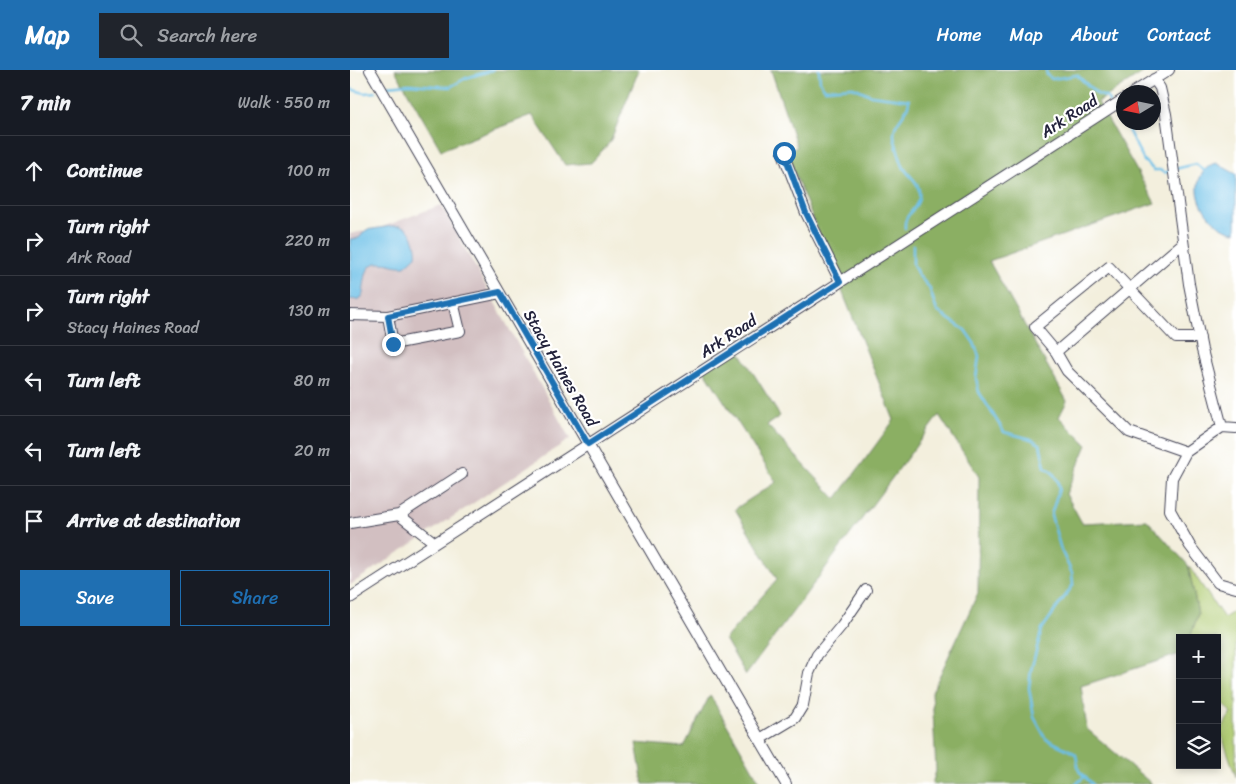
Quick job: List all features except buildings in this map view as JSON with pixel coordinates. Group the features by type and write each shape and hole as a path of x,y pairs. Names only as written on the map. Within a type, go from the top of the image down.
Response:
{"street":[{"name":"Stacy Haines Road","path":"370,70 786,784"},
{"path":"1145,85 1169,70"},
{"path":"1154,79 1160,88 1169,133 1183,243 1200,338 1222,427"},
{"name":"Ark Road","path":"350,598 1116,104"},
{"path":"784,153 806,213 840,282"},
{"path":"1056,352 1183,243"},
{"path":"1186,452 1129,432 1067,371 1056,352 1035,327 1109,267 1176,338 1200,338"},
{"path":"350,315 388,316 500,292"},
{"path":"388,316 393,344 460,331 453,302"},
{"path":"1236,428 1222,427 1186,452 1172,478 1170,510 1190,546 1218,583 1236,588"},
{"path":"350,523 399,515 462,474"},
{"path":"399,515 434,543"},
{"path":"760,739 790,722 799,712 803,705 809,673 817,655 842,625 866,590"}],"shaded area":[{"path":"441,205 570,439 350,585 350,234 382,227"}],"green space":[{"path":"395,70 639,70 610,142 591,163 565,165 532,115 441,150"},
{"path":"771,70 1147,70 1124,85 1116,85 1116,90 1098,102 1155,203 989,261 1067,401 1059,417 1087,445 1066,494 1082,523 1147,520 1188,565 1198,614 1191,634 1176,634 1176,655 1081,686 1087,729 1152,784 932,784 936,771 932,692 978,593 979,477 939,415 746,675 725,639 777,579 735,509 776,482 704,370 737,347 780,416 767,425 836,499 894,420 786,152 797,147"},
{"path":"1188,565 1224,618 1236,610 1236,777 1221,734 1221,729 1231,713 1221,700 1221,634 1191,634 1198,614"},
{"path":"710,695 761,784 643,784 636,743 684,747"}],"water":[{"path":"1216,163 1236,174 1236,232 1227,230 1210,218 1200,199 1198,190 1199,180 1206,168"},
{"path":"403,226 410,232 415,244 416,256 405,266 375,263 366,275 362,297 357,300 350,299 350,239 359,238 366,230"}],"waterway":[{"path":"387,86 409,84 450,87 466,78 493,70"},
{"path":"819,70 820,82 825,89 853,87 871,95 909,100 907,109 894,130 903,166 917,184 919,193 918,202 908,216 905,228"},
{"path":"1046,70 1047,75 1052,79 1077,75 1097,94 1108,98 1109,102"},
{"path":"350,89 365,93 376,92"},
{"path":"1128,130 1144,161 1154,170 1160,170 1164,173 1170,171"},
{"path":"1175,169 1196,164 1206,172"},
{"path":"913,245 913,264 918,275 929,287 937,311 965,330 974,343 979,356 976,378 979,392 1004,432 1031,439 1040,444 1045,467 1053,473 1058,482 1059,489 1051,515 1061,550 1072,573 1073,585 1042,629 1031,670 1029,688 1034,717 1046,739 1076,755 1079,771 1092,784"},
{"path":"1076,784 1084,777"}],"route":[{"path":"393,344 388,316 500,292 588,444 840,282 806,213 784,153"}]}
